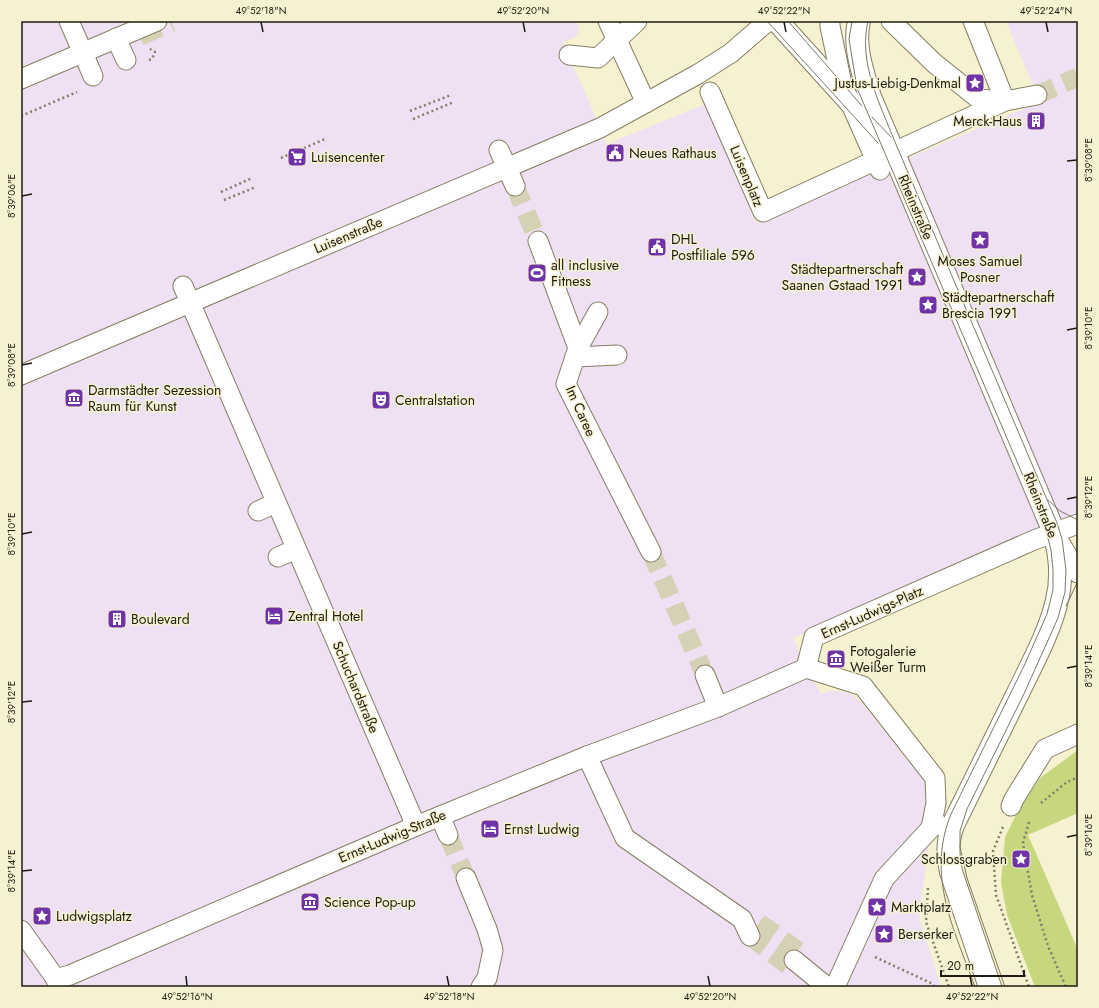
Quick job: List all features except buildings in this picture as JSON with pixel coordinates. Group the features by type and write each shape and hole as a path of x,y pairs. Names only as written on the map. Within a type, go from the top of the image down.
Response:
{"street":[{"path":"69,21 93,76"},
{"path":"21,79 157,21"},
{"path":"608,21 646,103 698,74 731,53 768,21"},
{"path":"569,55 598,58 637,21"},
{"path":"777,21 852,106 887,158"},
{"path":"830,21 842,84 852,106"},
{"path":"860,21 857,32 860,62 887,158"},
{"name":"Luisenplatz","path":"891,21 934,63 979,99 1005,101 1037,95"},
{"path":"973,21 1005,101"},
{"path":"116,38 126,60"},
{"name":"Luisenplatz","path":"716,62 718,72 708,98 762,212 887,158 1005,101"},
{"name":"Luisenstraße","path":"21,375 186,294 503,158 600,128 646,103"},
{"path":"503,158 515,186"},
{"name":"Rheinstraße","path":"887,158 1054,533 1058,549 1060,570 1059,592 1056,606 1030,669 953,825 948,841 951,872 956,891 990,987"},
{"path":"538,241 577,352 617,355"},
{"name":"Schuchardstraße","path":"186,294 416,826"},
{"name":"Im Caree","path":"598,312 577,352 566,384 651,552"},
{"path":"258,512 276,503"},
{"path":"1078,524 1054,533 1078,573"},
{"name":"Ernst-Ludwigs-Platz","path":"806,668 814,637 1034,540 1054,533"},
{"path":"278,557 296,549"},
{"path":"806,668 863,686 935,778 935,826 884,878 835,987"},
{"name":"Ernst-Ludwig-Straße","path":"62,980 416,826 587,756 718,707 806,668"},
{"path":"705,675 718,707"},
{"path":"1011,806 1045,749 1078,734"},
{"path":"587,756 625,838 750,926"},
{"path":"440,816 448,836"},
{"path":"466,878 487,929 493,950 487,978 481,987"},
{"path":"21,930 62,980"},
{"path":"794,960 827,987"}],"path":[{"path":"410,111 451,95"},
{"path":"413,119 454,102"},
{"path":"280,158 325,139"},
{"path":"221,192 252,178"},
{"path":"224,200 256,187"},
{"path":"1039,805 1067,782 1078,777"},
{"path":"1011,806 993,852 996,895 1029,987"},
{"path":"1031,816 1023,843 1032,895 1048,946 1066,987"},
{"path":"853,947 933,984 934,987"}],"shaded area":[{"path":"21,21 554,21 555,23 560,21 576,21 579,32 575,37 563,42 607,144 706,104 756,223 1040,102 1006,21 1078,21 1078,529 994,552 793,638 806,668 821,694 831,691 842,691 852,695 861,702 925,782 931,793 930,813 922,819 931,828 919,916 941,987 21,987"}],"green space":[{"name":"Schlossgraben","path":"1078,750 1078,813 1028,835 1078,950 1078,987 1035,987 1007,915 1001,882 1005,837 1018,811 1040,778"}],"tunnel":[{"path":"139,35 171,21"},
{"path":"1037,95 1078,77"},
{"path":"515,186 538,241"},
{"path":"651,552 705,675"},
{"path":"448,835 466,878"},
{"path":"759,923 800,952"},
{"path":"750,936 790,967"}],"tram line":[{"path":"767,21 878,143"},
{"path":"788,21 862,106"},
{"path":"852,21 849,39 857,88 1045,527 1051,550 1053,590 1047,614 1024,666 951,814 944,837 941,859 942,881 946,902 959,944 975,987"},
{"path":"868,21 866,52 868,68 877,98 1057,523 1062,539 1066,570 1065,592 1058,618 1023,696 967,809 960,831 960,847 967,878 1005,987"},
{"path":"872,117 891,137"},
{"path":"1048,500 1060,511 1078,520"},
{"path":"1066,606 1078,581"}],"place":[{"name":"Justus-Liebig-Denkmal","path":"975,83"},
{"name":"Merck-Haus","path":"1036,121"},
{"name":"Neues Rathaus","path":"615,153"},
{"name":"Luisencenter","path":"297,157"},
{"name":"Moses Samuel Posner","path":"980,240"},
{"name":"DHL Postfiliale 596","path":"657,247"},
{"name":"all inclusive Fitness","path":"537,273"},
{"name":"Städtepartnerschaft Saanen Gstaad 1991","path":"917,277"},
{"name":"Städtepartnerschaft Brescia 1991","path":"928,305"},
{"name":"Darmstädter Sezession Raum für Kunst","path":"74,398"},
{"name":"Centralstation","path":"381,400"},
{"name":"Zentral Hotel","path":"274,616"},
{"name":"Boulevard","path":"117,619"},
{"name":"Fotogalerie Weißer Turm","path":"836,659"},
{"name":"Ernst Ludwig","path":"490,829"},
{"name":"Schlossgraben","path":"1021,859"},
{"name":"Science Pop-up","path":"310,902"},
{"name":"Marktplatz","path":"877,907"},
{"name":"Ludwigsplatz","path":"42,916"},
{"name":"Berserker","path":"884,934"}]}
